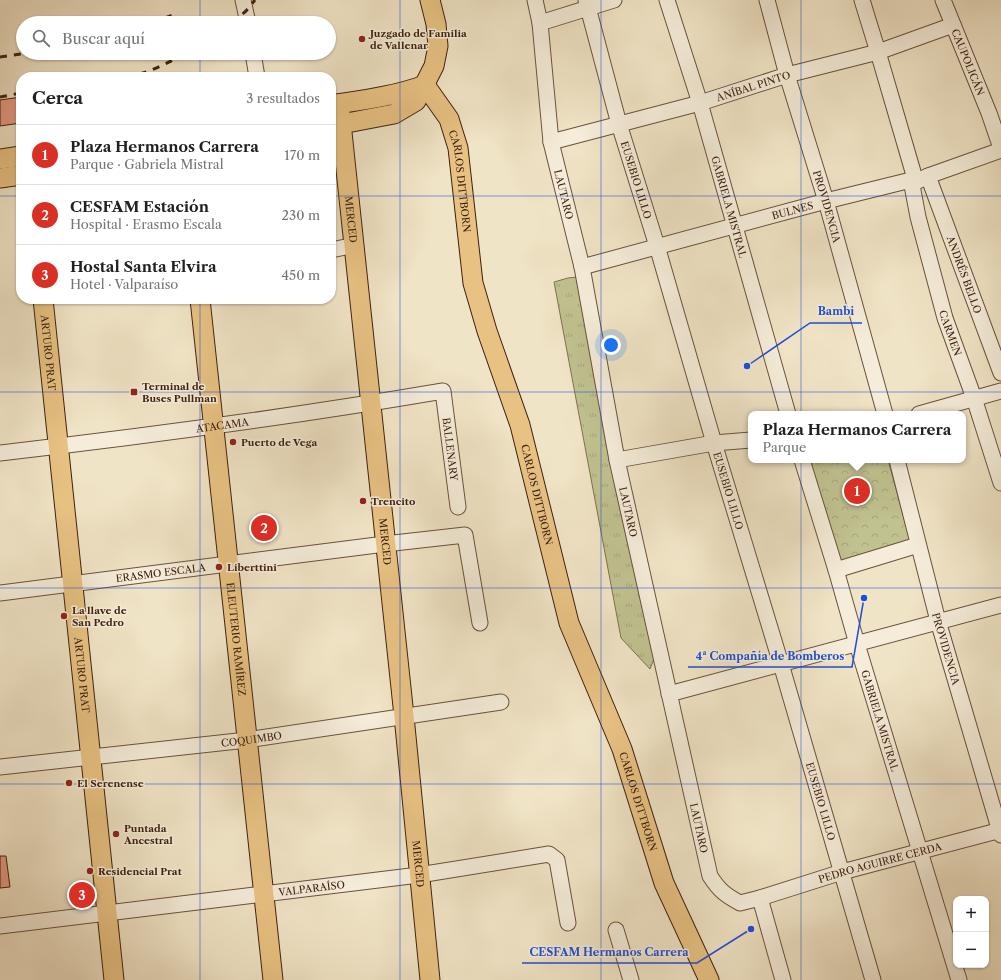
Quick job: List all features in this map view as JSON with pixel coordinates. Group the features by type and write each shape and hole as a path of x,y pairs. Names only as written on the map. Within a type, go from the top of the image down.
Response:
{"main road":[{"path":"336,125 394,114 416,101 434,66 438,46 436,24 430,0"},
{"path":"336,105 394,95 425,85"},
{"name":"CARLOS DITTBORN","path":"425,85 449,119 458,148 473,283 487,331 520,425 569,623 622,748 664,883 709,980"},
{"name":"MERCED","path":"336,125 354,245 404,716 430,980"},
{"path":"0,159 16,157"},
{"path":"0,178 16,176"},
{"name":"ARTURO PRAT","path":"44,304 114,980"},
{"name":"ELEUTERIO RAMÍREZ","path":"201,304 273,980"}],"street":[{"path":"243,0 246,16"},
{"name":"LAUTARO","path":"535,0 540,23 551,142 582,267 617,460 710,876 719,890 727,897 740,903 760,898"},
{"path":"540,23 587,4 614,0"},
{"name":"GABRIELA MISTRAL","path":"667,0 700,103 736,226 787,411"},
{"name":"PROVIDENCIA","path":"767,0 787,75 826,201 884,411"},
{"name":"CARMEN","path":"862,0 919,179 918,218 946,318 974,398 1001,483"},
{"name":"CAUPOLICÁN","path":"944,0 989,113 1001,149"},
{"name":"EUSEBIO LILLO","path":"587,4 619,124 657,246 873,980"},
{"name":"ANÍBAL PINTO","path":"551,142 700,103 787,75 878,52 953,25"},
{"path":"254,60 256,72"},
{"name":"BULNES","path":"582,267 826,201 919,179 1001,149"},
{"name":"ANDRÉS BELLO","path":"919,179 1001,373"},
{"path":"336,249 354,245"},
{"path":"929,411 1001,390"},
{"name":"ATACAMA","path":"0,453 213,426 443,391"},
{"name":"BALLENARY","path":"443,391 458,507"},
{"path":"617,460 714,443 748,440"},
{"name":"GABRIELA MISTRAL","path":"803,463 959,980"},
{"name":"PROVIDENCIA","path":"898,463 938,620 1000,832"},
{"name":"ERASMO ESCALA","path":"0,593 465,535 480,623"},
{"path":"836,570 918,545"},
{"path":"669,694 1001,604"},
{"name":"COQUIMBO","path":"0,767 247,740 501,702"},
{"name":"PEDRO AGUIRRE CERDA","path":"760,898 842,872 1000,832"},
{"name":"VALPARAÍSO","path":"0,926 419,875 549,854 557,860 568,923"},
{"path":"760,898 783,980"},
{"path":"616,930 631,980"}],"green space":[{"path":"577,277 655,656 650,669 621,638 554,282"},
{"path":"810,463 889,463 910,540 839,563"}],"building":[{"path":"16,98 16,124 0,126 0,100"},
{"path":"0,856 6,856 10,887 0,888"}],"railway":[{"path":"240,16 255,0"},
{"path":"0,57 16,55"},
{"path":"146,72 173,60"},
{"path":"0,97 16,94"}],"place":[{"name":"Juzgado de Familia de Vallenar","path":"362,39"},
{"name":"Bambi","path":"747,366"},
{"name":"Terminal de Buses Pullman","path":"134,392"},
{"name":"Puerto de Vega","path":"233,442"},
{"name":"Plaza Hermanos Carrera","path":"857,491"},
{"name":"Trencito","path":"363,501"},
{"name":"CESFAM Estación","path":"264,528"},
{"name":"Liberttini","path":"219,567"},
{"name":"4ª Compañía de Bomberos","path":"864,598"},
{"name":"La llave de San Pedro","path":"64,616"},
{"name":"El Serenense","path":"69,783"},
{"name":"Puntada Ancestral","path":"116,834"},
{"name":"Residencial Prat","path":"90,871"},
{"name":"Hostal Santa Elvira","path":"82,895"},
{"name":"CESFAM Hermanos Carrera","path":"751,929"}]}
